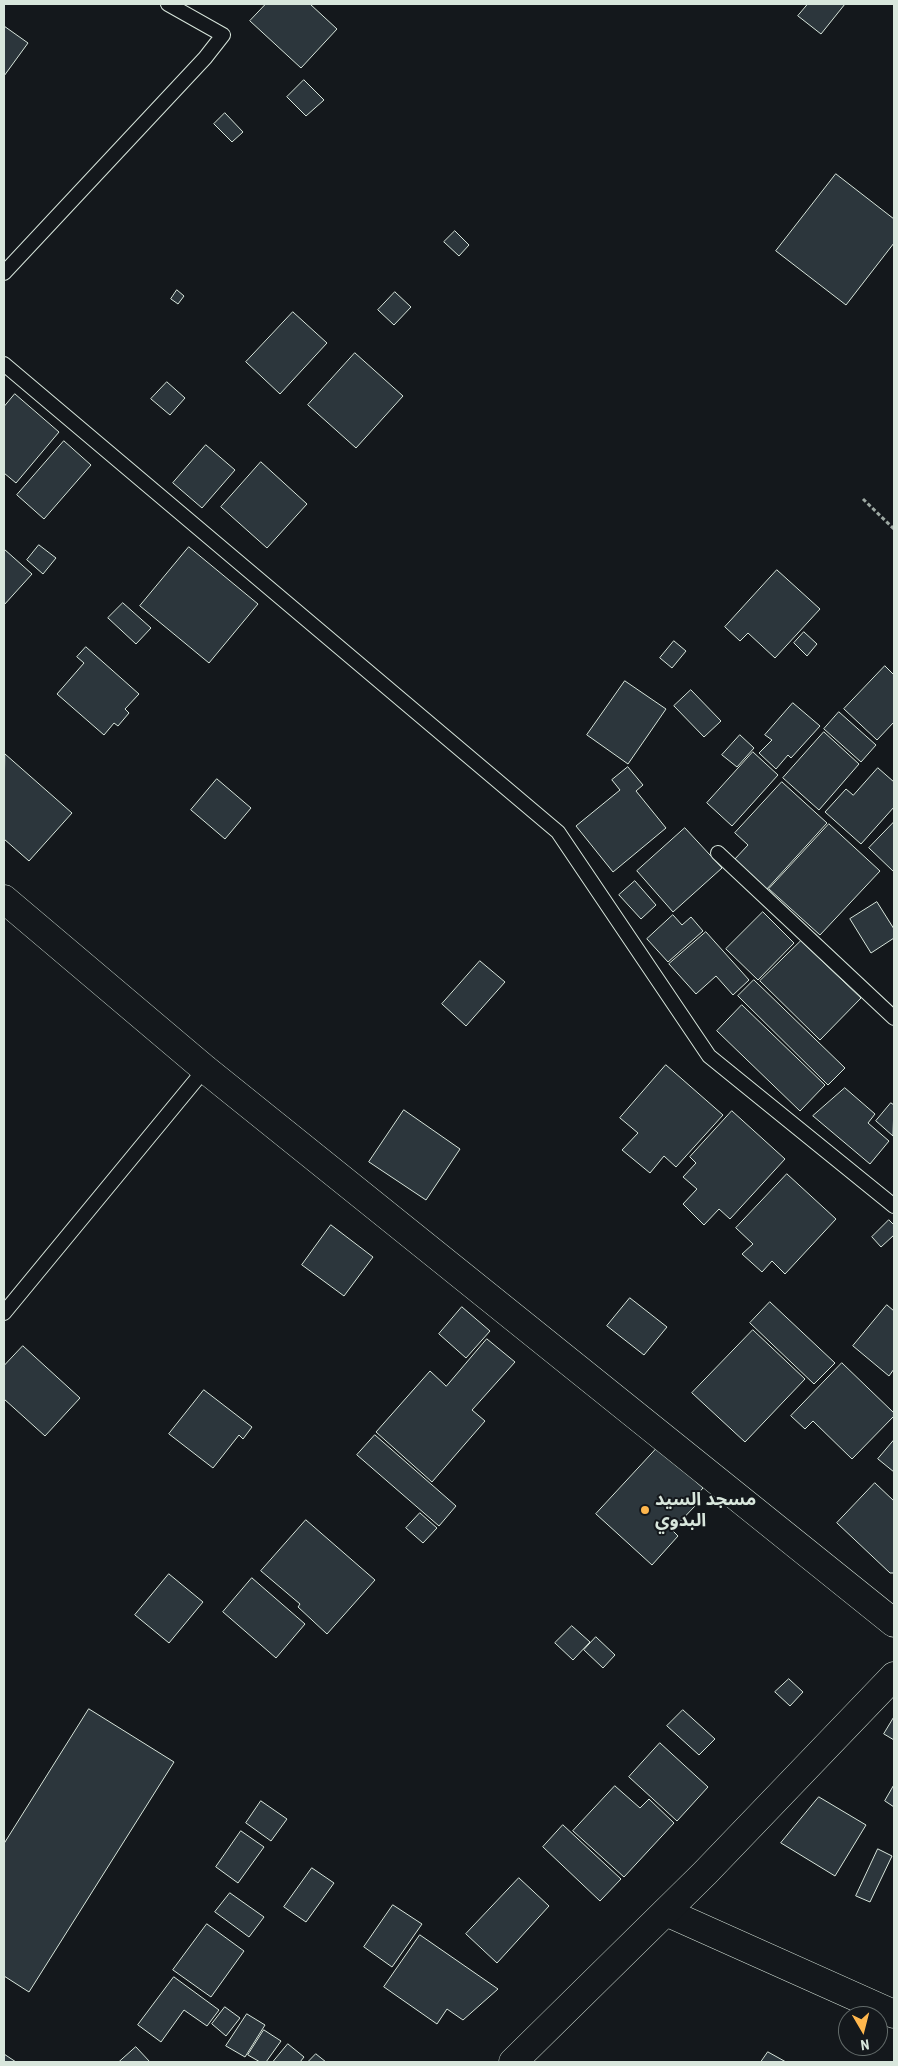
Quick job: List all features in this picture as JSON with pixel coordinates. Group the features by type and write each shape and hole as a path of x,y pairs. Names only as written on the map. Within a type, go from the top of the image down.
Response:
{"street":[{"path":"4,899 205,1069 894,1623"},
{"path":"513,2062 666,1912 894,1676"},
{"path":"666,1912 894,2014"}],"lane":[{"path":"4,273 205,58 223,35 168,4"},
{"path":"4,364 558,832 709,1056 894,1206"},
{"path":"718,853 894,1018"},
{"path":"4,1312 205,1069"}],"path":[{"path":"863,499 894,529"}],"building":[{"path":"266,4 310,4 337,29 301,68 250,21"},
{"path":"808,4 845,4 821,34 798,16"},
{"path":"4,26 28,43 4,76"},
{"path":"304,80 324,100 306,116 287,97"},
{"path":"225,113 243,132 232,142 214,124"},
{"path":"836,174 894,219 894,243 846,305 776,251"},
{"path":"455,231 469,245 459,256 444,242"},
{"path":"177,290 184,296 178,304 171,299"},
{"path":"395,292 411,307 394,325 378,310"},
{"path":"293,312 327,343 280,394 246,362"},
{"path":"355,353 403,396 356,448 308,405"},
{"path":"167,382 185,398 170,415 151,399"},
{"path":"15,394 59,432 16,483 4,473 4,407"},
{"path":"64,441 91,465 44,519 17,495"},
{"path":"206,445 235,470 202,508 173,483"},
{"path":"261,462 307,504 267,548 221,507"},
{"path":"39,545 56,558 43,574 27,560"},
{"path":"189,547 258,604 209,663 140,606"},
{"path":"4,549 32,574 4,605"},
{"path":"777,570 820,609 775,658 748,633 740,641 725,627"},
{"path":"123,603 151,628 136,644 108,618"},
{"path":"804,632 817,644 807,656 794,643"},
{"path":"674,641 686,651 672,668 660,658"},
{"path":"86,647 139,694 125,709 129,713 118,726 114,723 104,735 57,694 84,663 77,657"},
{"path":"885,666 894,675 894,722 877,740 844,709"},
{"path":"625,681 666,709 628,764 587,735"},
{"path":"691,690 721,721 704,737 674,706"},
{"path":"793,703 820,726 791,758 788,755 776,769 759,753 772,740 765,735"},
{"path":"839,712 876,745 861,762 824,729"},
{"path":"824,732 859,764 819,810 783,778"},
{"path":"740,735 754,748 737,767 722,755"},
{"path":"753,752 778,775 732,826 707,803"},
{"path":"5,754 72,813 29,861 4,839"},
{"path":"628,767 643,785 636,791 666,828 613,872 576,826 620,790 612,780"},
{"path":"878,768 894,782 894,807 861,844 825,812 846,789 853,795"},
{"path":"217,779 251,808 225,839 191,810"},
{"path":"782,782 827,823 766,890 734,860 748,845 735,833"},
{"path":"894,822 894,872 869,848"},
{"path":"829,824 880,871 820,935 769,889"},
{"path":"685,828 722,868 673,912 637,871"},
{"path":"635,881 656,905 641,919 619,895"},
{"path":"877,902 894,929 894,938 871,953 850,919"},
{"path":"763,912 794,943 758,980 726,949"},
{"path":"673,915 682,925 691,917 703,931 668,962 647,939"},
{"path":"706,932 749,980 733,995 716,976 696,994 669,964"},
{"path":"801,941 861,998 820,1040 760,981"},
{"path":"480,961 505,982 466,1026 442,1004"},
{"path":"754,980 845,1068 828,1085 738,996"},
{"path":"742,1005 825,1085 800,1111 717,1031"},
{"path":"666,1065 723,1115 676,1167 664,1156 650,1173 622,1150 638,1133 620,1118"},
{"path":"845,1088 875,1114 868,1123 889,1141 870,1164 813,1116"},
{"path":"891,1103 894,1105 893,1136 876,1121"},
{"path":"404,1110 460,1149 426,1200 369,1162"},
{"path":"732,1111 785,1159 730,1219 719,1209 704,1225 683,1204 697,1189 683,1177 696,1163 690,1157"},
{"path":"787,1174 836,1219 785,1274 772,1261 762,1272 742,1254 753,1244 736,1228"},
{"path":"889,1220 894,1225 894,1235 881,1247 872,1237"},
{"path":"331,1225 373,1257 344,1296 302,1265"},
{"path":"630,1298 667,1327 644,1355 607,1326"},
{"path":"770,1302 835,1363 814,1384 750,1323"},
{"path":"887,1305 894,1311 894,1369 889,1376 853,1346"},
{"path":"462,1307 490,1331 466,1358 439,1334"},
{"path":"753,1330 805,1379 745,1442 692,1393"},
{"path":"487,1339 515,1362 472,1410 485,1421 432,1482 376,1432 430,1371 446,1386"},
{"path":"23,1346 80,1398 45,1436 4,1399 4,1366"},
{"path":"842,1363 894,1413 894,1416 852,1459 813,1421 805,1429 791,1416"},
{"path":"204,1390 252,1427 243,1439 239,1435 213,1468 169,1434"},
{"path":"375,1435 456,1506 439,1526 357,1455"},
{"path":"894,1440 894,1472 878,1459"},
{"name":"مسجد السيد البدوي","path":"658,1447 703,1488 691,1501 695,1506 672,1530 678,1536 652,1565 596,1514"},
{"path":"875,1483 894,1501 894,1573 890,1573 837,1523"},
{"path":"420,1513 437,1528 423,1543 406,1528"},
{"path":"306,1520 375,1580 327,1634 298,1607 300,1604 261,1571"},
{"path":"169,1574 203,1602 169,1643 135,1615"},
{"path":"252,1578 305,1624 276,1658 223,1612"},
{"path":"572,1626 590,1642 573,1660 555,1643"},
{"path":"596,1637 615,1655 603,1668 584,1650"},
{"path":"789,1679 803,1692 790,1706 775,1692"},
{"path":"89,1709 174,1762 29,1992 4,1976 4,1844"},
{"path":"683,1710 715,1739 699,1755 667,1726"},
{"path":"894,1717 894,1740 884,1734"},
{"path":"660,1743 708,1787 677,1821 629,1777"},
{"path":"894,1785 894,1807 885,1801"},
{"path":"615,1786 640,1808 649,1799 674,1823 624,1877 573,1831"},
{"path":"819,1797 866,1825 835,1876 781,1843"},
{"path":"261,1801 287,1819 271,1841 246,1823"},
{"path":"563,1825 621,1879 600,1901 543,1847"},
{"path":"241,1831 264,1847 238,1883 216,1867"},
{"path":"878,1849 892,1856 870,1902 856,1896"},
{"path":"312,1868 334,1883 306,1922 284,1907"},
{"path":"519,1878 549,1906 497,1963 466,1934"},
{"path":"230,1893 264,1917 249,1937 215,1912"},
{"path":"393,1905 422,1924 392,1967 364,1947"},
{"path":"207,1924 244,1951 211,1997 173,1970"},
{"path":"420,1935 498,1989 463,2020 447,2009 437,2024 384,1987"},
{"path":"174,1977 219,2010 207,2026 184,2010 161,2042 138,2025"},
{"path":"225,2007 240,2018 226,2036 212,2024"},
{"path":"247,2014 265,2025 245,2057 226,2046"},
{"path":"264,2030 281,2041 266,2062 260,2062 248,2055"},
{"path":"288,2044 304,2057 300,2062 273,2062"},
{"path":"136,2047 150,2062 119,2062"},
{"path":"768,2052 786,2062 761,2062"},
{"path":"4,2054 16,2062 4,2062"},
{"path":"316,2054 326,2062 308,2062"}],"place":[{"name":"مسجد السيد البدوي","path":"645,1510"}]}
